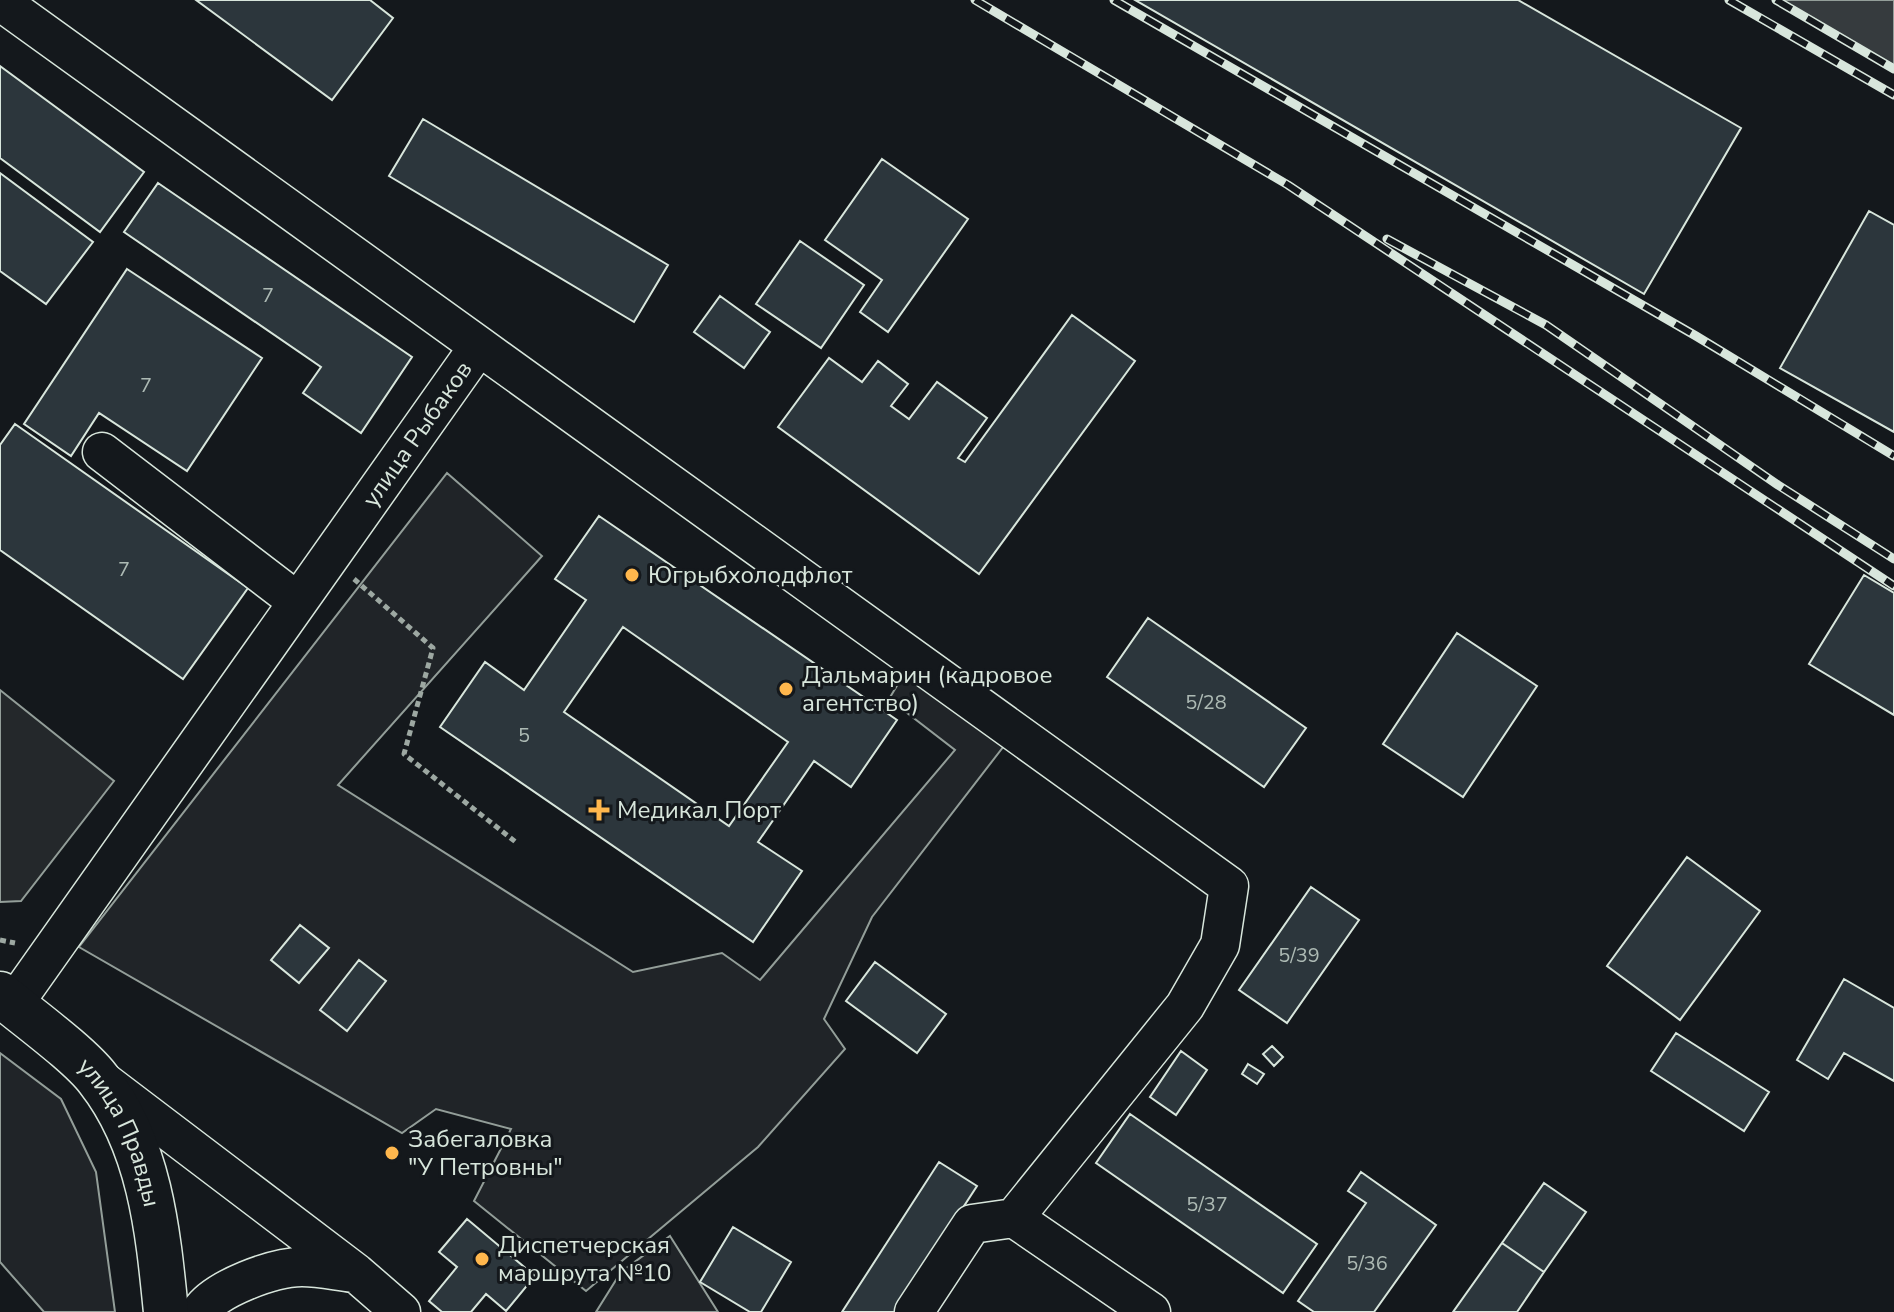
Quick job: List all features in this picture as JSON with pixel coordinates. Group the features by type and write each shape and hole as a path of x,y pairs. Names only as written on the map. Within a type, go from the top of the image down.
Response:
{"main road":[{"name":"улица Правды","path":"6,1000 97,1077 128,1127 143,1169 159,1240 166,1312"}],"street":[{"name":"улица Рыбаков","path":"0,1 479,346 298,602 6,1000"},
{"path":"479,346 1229,886 1220,945 1185,1006 1014,1218"},
{"path":"102,452 298,602"},
{"path":"97,1077 356,1273 401,1312"},
{"path":"914,1312 972,1224 1014,1218 1151,1312"},
{"path":"200,1312 208,1301 262,1276 300,1267 356,1273"}],"path":[{"path":"330,557 433,648 404,754 517,843"},
{"path":"0,940 24,945"}],"shaded area":[{"path":"1776,0 1894,0 1894,70"},
{"path":"447,473 542,556 338,785 633,972 722,953 760,980 955,750 889,699 907,669 1007,742 872,917 824,1019 845,1049 758,1147 586,1291 474,1201 511,1129 436,1109 402,1133 79,947"},
{"path":"0,690 114,781 21,901 0,902"},
{"path":"0,1053 61,1099 96,1172 115,1312 44,1312 0,1262"},
{"path":"670,1236 718,1312 596,1312 621,1272"}],"building":[{"path":"196,0 370,0 393,18 332,100"},
{"path":"1135,0 1518,0 1741,128 1644,294"},
{"path":"0,66 144,172 100,232 0,158"},
{"path":"423,119 668,265 634,322 389,176"},
{"path":"882,159 968,219 888,332 860,312 882,280 825,240"},
{"path":"0,173 93,242 46,304 0,271"},
{"path":"158,183 412,357 361,433 303,393 321,367 124,232"},
{"path":"1869,211 1894,225 1894,432 1780,368"},
{"path":"800,241 864,285 821,348 756,304"},
{"path":"127,269 262,358 187,471 99,413 71,456 24,424"},
{"path":"720,296 770,332 744,368 694,332"},
{"path":"1072,315 1135,361 979,574 778,427 829,358 862,382 878,361 908,384 891,406 909,419 937,382 987,418 958,458 965,462"},
{"path":"15,424 248,588 183,679 0,550 0,445"},
{"path":"599,516 897,720 851,787 814,761 758,842 802,871 753,942 440,727 485,662 524,690 586,600 555,579","holes":["623,627 788,742 729,826 564,712"]},
{"path":"1864,575 1894,593 1894,715 1809,664"},
{"path":"1148,618 1306,728 1264,787 1107,677"},
{"path":"1457,633 1537,686 1463,797 1383,744"},
{"path":"1687,857 1760,911 1680,1020 1607,966"},
{"path":"1311,887 1359,920 1287,1023 1239,990"},
{"path":"300,925 329,948 299,983 271,960"},
{"path":"359,960 386,981 347,1031 320,1010"},
{"path":"875,962 946,1014 917,1053 846,1001"},
{"path":"1844,979 1894,1008 1894,1081 1844,1053 1828,1079 1797,1060"},
{"path":"1676,1033 1769,1092 1744,1131 1651,1071"},
{"path":"1272,1046 1283,1057 1274,1066 1263,1054"},
{"path":"1181,1051 1207,1070 1176,1115 1150,1097"},
{"path":"1248,1064 1264,1074 1257,1084 1242,1074"},
{"path":"1130,1114 1317,1244 1283,1293 1096,1163"},
{"path":"939,1162 977,1186 895,1312 842,1312"},
{"path":"1361,1172 1436,1225 1374,1312 1314,1312 1298,1301 1366,1203 1348,1191"},
{"path":"1544,1183 1586,1212 1544,1272 1502,1243"},
{"name":"Диспетчерская маршрута №10","path":"467,1219 535,1276 506,1311 486,1294 471,1312 442,1312 429,1301 457,1267 439,1252"},
{"path":"733,1227 791,1262 761,1312 750,1312 700,1282"},
{"path":"1502,1243 1544,1272 1517,1312 1453,1312"}],"railway":[{"path":"975,0 1288,185 1894,586"},
{"path":"1114,0 1696,336 1894,456"},
{"path":"1729,0 1894,95"},
{"path":"1776,0 1894,69"},
{"path":"1387,239 1546,325 1778,485 1894,559"}],"place":[{"name":"Югрыбхолодфлот","path":"632,575"},
{"name":"Дальмарин (кадровое агентство)","path":"786,689"},
{"name":"Медикал Порт","path":"599,810"},
{"name":"Забегаловка \"У Петровны\"","path":"392,1153"},
{"name":"Диспетчерская маршрута №10","path":"482,1259"}]}
